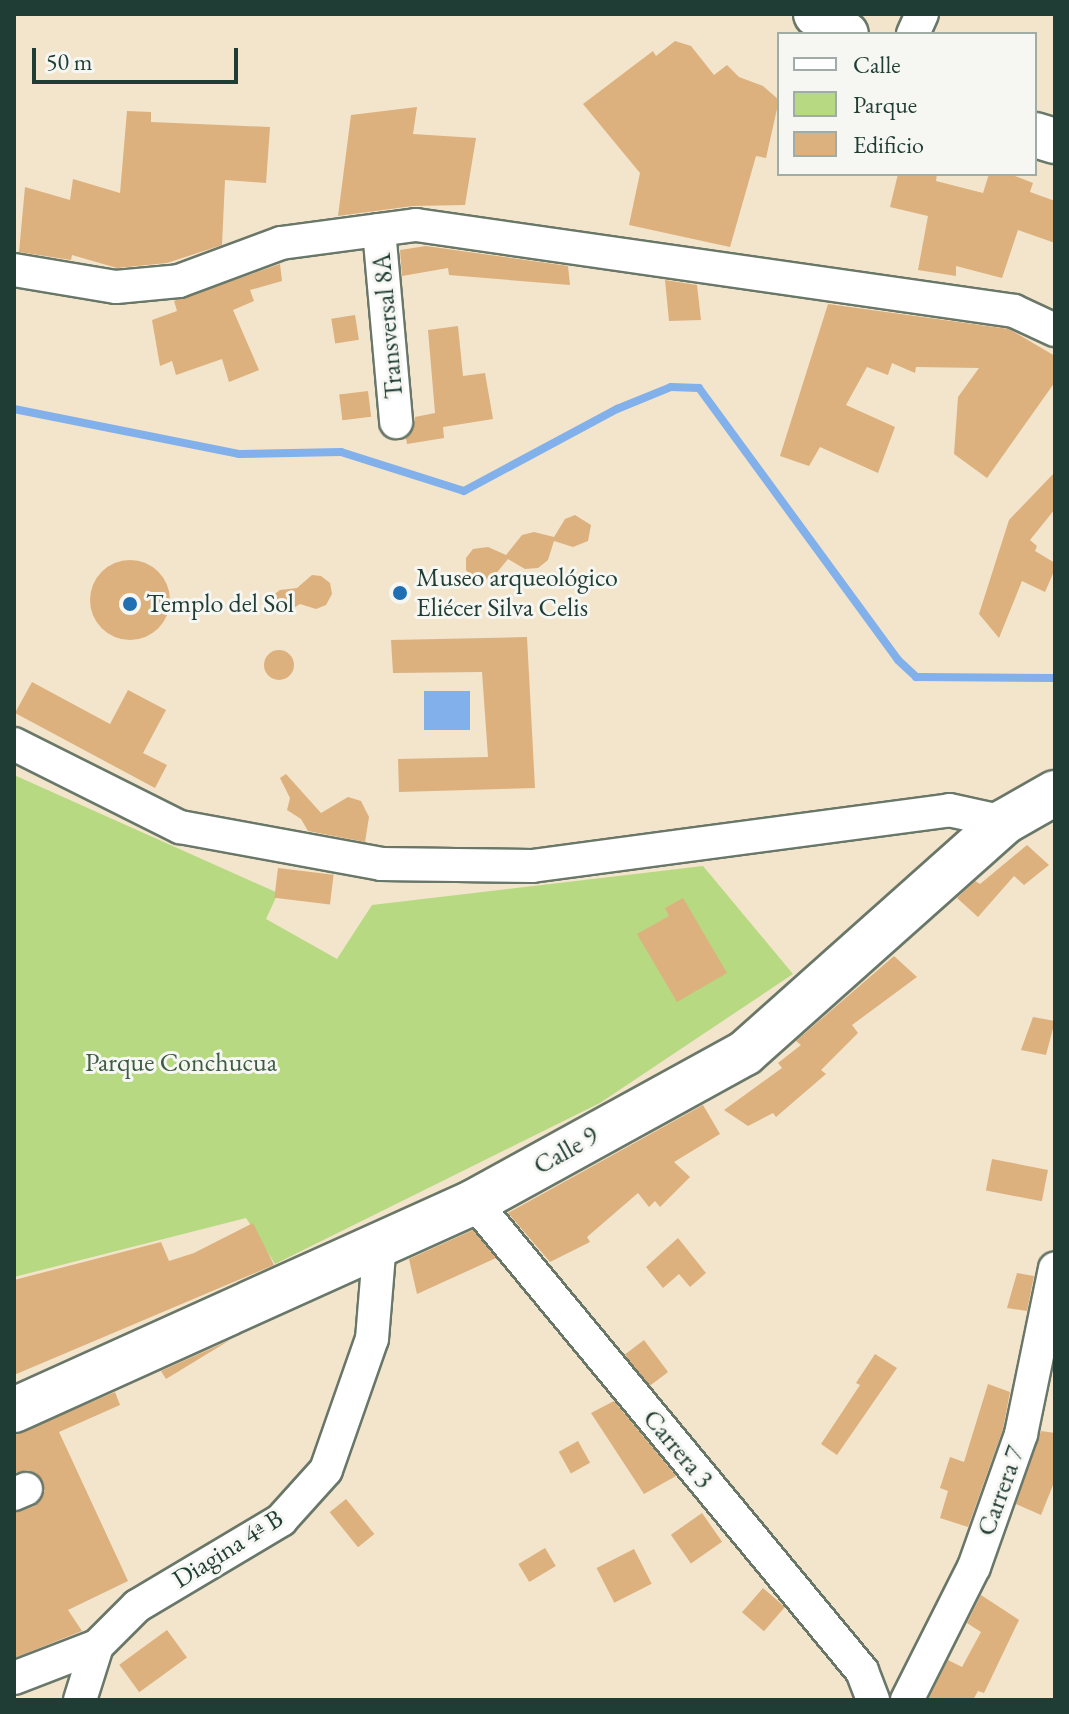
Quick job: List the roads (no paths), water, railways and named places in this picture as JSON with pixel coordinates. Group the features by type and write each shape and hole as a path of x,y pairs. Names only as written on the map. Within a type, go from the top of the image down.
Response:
{"street":[{"path":"816,14 843,32"},
{"path":"14,270 116,287 179,281 281,243 416,225 1014,311 1055,330"},
{"name":"Transversal 8A","path":"379,230 396,422"},
{"path":"14,744 180,827 381,864 532,866 949,810 1004,822"},
{"name":"Calle 9","path":"14,1410 474,1202 745,1053 1004,822 1055,793"},
{"name":"Carrera 3","path":"474,1202 862,1671 873,1700"},
{"name":"Diagina 4ª B","path":"80,1700 97,1646 137,1606 281,1520 326,1470 372,1339 380,1242"},
{"name":"Carrera 7","path":"907,1700 974,1567 1021,1434 1055,1268"},
{"path":"14,1678 97,1646"}],"water":[{"path":"424,691 470,691 470,730 424,730"}],"waterway":[{"path":"14,409 239,454 341,452 464,491 617,409 671,387 699,388 898,660 916,677 1055,678"}],"place":[{"name":"Museo arqueológico Eliécer Silva Celis","path":"400,593"},
{"name":"Templo del Sol","path":"130,604"}],"park label":[{"name":"Parque Conchucua","path":"181,1063"}]}
